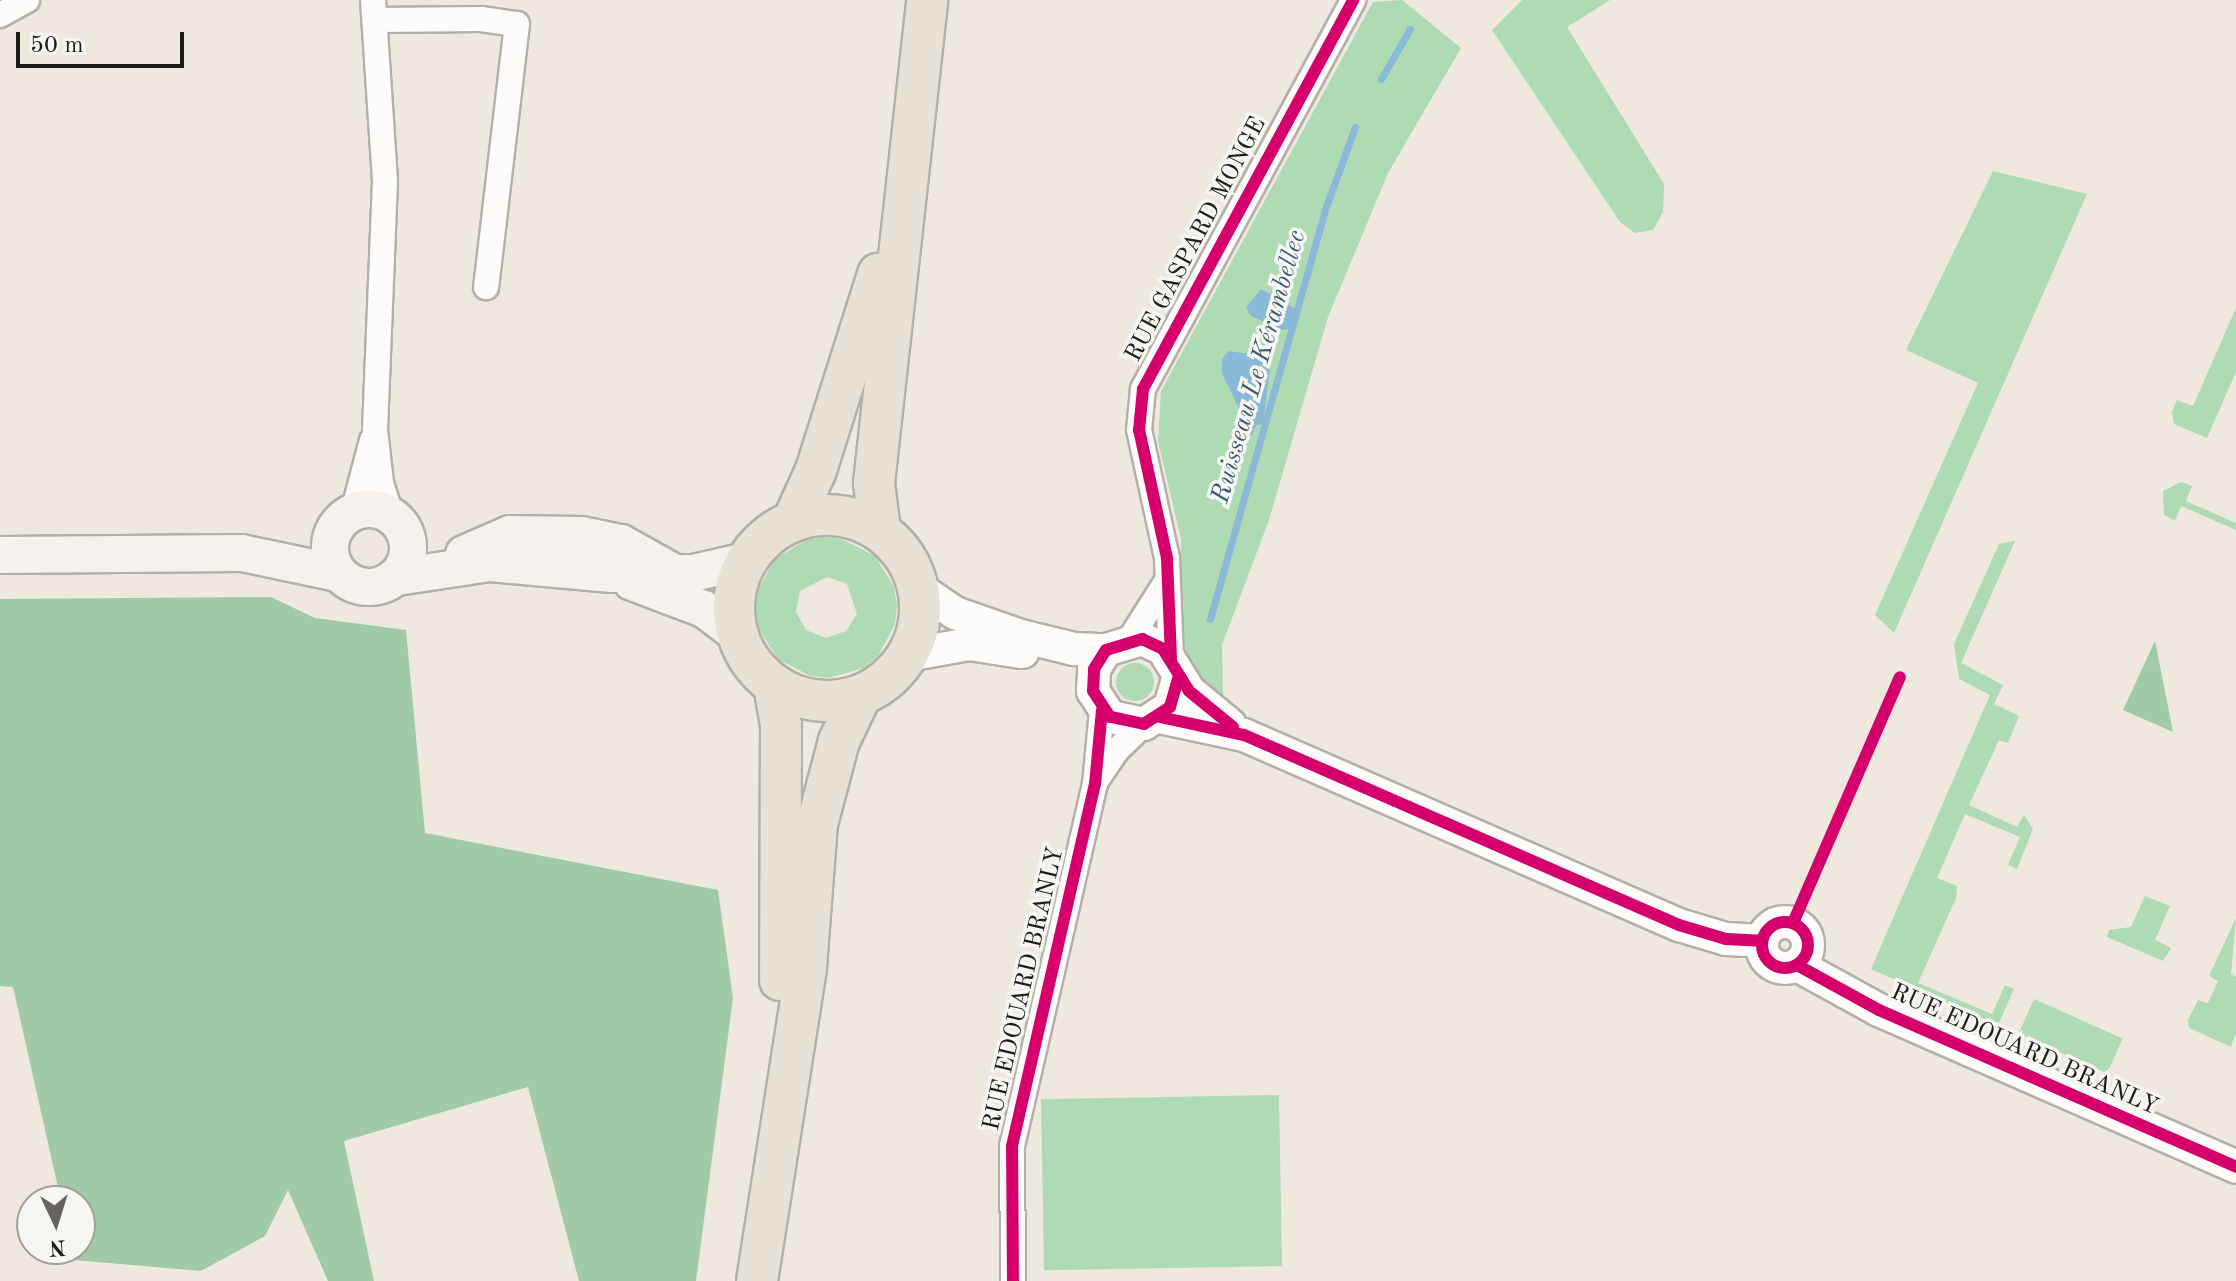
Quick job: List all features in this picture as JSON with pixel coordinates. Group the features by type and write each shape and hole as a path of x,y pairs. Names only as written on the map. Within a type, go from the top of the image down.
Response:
{"main road":[{"path":"880,531 874,483 903,193 927,0"},
{"path":"793,521 816,470 903,193"},
{"path":"242,553 342,523 369,509 399,526 477,559 612,574 674,573 746,561"},
{"path":"612,574 704,609 737,634 758,671 774,685 816,700 861,695 880,685 908,655 917,634 918,588 904,556 880,531 838,515 793,521 766,537 746,561 735,597 737,634"},
{"path":"337,573 331,561 342,523"},
{"path":"397,577 409,551 399,526"},
{"path":"0,555 242,553 337,573 366,588 397,577 477,559 510,534 556,533 621,543 674,573"},
{"path":"774,685 781,725 783,1092"},
{"path":"757,1281 783,1092 806,967 817,824 839,741 861,695"}],"street":[{"path":"0,15 27,0"},
{"name":"RUE GASPARD MONGE","path":"1174,668 1164,537 1139,430 1143,389 1353,0"},
{"path":"399,526 381,483 375,430 385,181 375,10 517,24 486,287"},
{"path":"342,523 375,430"},
{"path":"1097,700 1094,669 1156,606 1167,580"},
{"path":"908,655 969,644 1037,654 1080,676 1097,700 1121,723 1152,721 1177,693 1174,668 1153,643 1074,649 1021,636 955,613 918,588"},
{"name":"RUE EDOUARD BRANLY","path":"1174,668 1244,735"},
{"name":"RUE EDOUARD BRANLY","path":"1013,1281 1012,1146 1095,784 1097,700"},
{"name":"RUE EDOUARD BRANLY","path":"1095,784 1116,751 1152,721 1244,735 1679,925 1726,939 1761,941 1771,965 1797,965 1893,1017 2236,1167"}],"green space":[{"path":"1402,0 1461,48 1388,173 1328,317 1269,520 1222,645 1223,696 1192,670 1179,629 1181,539 1158,442 1161,391 1373,2"},
{"path":"1522,0 1610,0 1567,27 1664,184 1663,212 1653,230 1635,233 1620,222 1492,30"},
{"path":"1993,171 2087,194 1894,633 1875,615 1978,383 1906,350"},
{"path":"2236,308 2236,372 2207,438 2174,424 2172,412 2177,400 2193,406"},
{"path":"2181,482 2192,486 2186,501 2236,523 2236,530 2181,506 2175,521 2164,515 2163,491"},
{"path":"824,537 842,539 875,556 894,587 897,605 895,624 878,656 864,668 828,678 810,676 778,659 758,628 755,610 757,591 775,559 806,540","holes":["827,577 847,584 857,614 846,631 826,638 806,630 796,612 800,591"]},
{"path":"2015,541 1961,663 2003,685 1994,704 2019,716 2008,743 1999,740 1969,805 2017,827 2024,815 2033,829 2017,869 2008,865 2020,837 1965,814 1937,878 1957,886 1956,898 1918,983 1992,1014 2005,985 2014,989 1998,1025 1871,969 1990,695 1959,679 1954,644 1999,544"},
{"path":"271,597 315,618 406,630 425,833 718,890 733,998 696,1281 579,1281 528,1087 344,1141 374,1281 328,1281 288,1190 265,1236 201,1271 96,1262 96,1185 57,1185 13,987 0,986 0,599"},
{"path":"2155,641 2173,732 2123,710"},
{"path":"1135,663 1149,668 1154,682 1149,696 1135,701 1121,696 1116,682 1121,668"},
{"path":"2145,896 2170,906 2155,940 2171,948 2163,961 2107,937 2109,930 2131,927"},
{"path":"2236,918 2231,974 2236,977 2236,1033 2231,1047 2189,1028 2188,1020 2198,1000 2208,1003 2218,981 2209,976"},
{"path":"2034,999 2123,1038 2107,1073 2019,1034"},
{"path":"1279,1095 1282,1266 1044,1270 1041,1099"}],"water":[{"path":"1261,289 1296,309 1291,328 1283,330 1251,316 1246,307"},
{"path":"1229,351 1261,356 1270,369 1263,424 1256,425 1252,436 1222,373 1222,359"}],"waterway":[{"name":"Ruisseau Le Kérambellec","path":"1381,79 1410,29"},
{"name":"Ruisseau Le Kérambellec","path":"1210,619 1327,204 1355,127"}],"cycle path":[{"path":"1171,658 1167,558 1139,430 1143,389 1353,0"},
{"path":"1178,679 1170,707 1144,724 1110,717 1093,691 1094,669 1106,650 1142,639 1163,649 1189,691 1233,727"},
{"path":"1793,923 1900,677"},
{"path":"1013,1281 1012,1146 1095,784 1102,710"},
{"path":"1160,717 1244,735 1679,925 1726,939 1761,941"},
{"path":"1785,922 1802,928 1808,945 1802,962 1785,968 1768,962 1762,945 1768,928 1785,922"},
{"path":"1797,965 1879,1010 2236,1167"}]}
